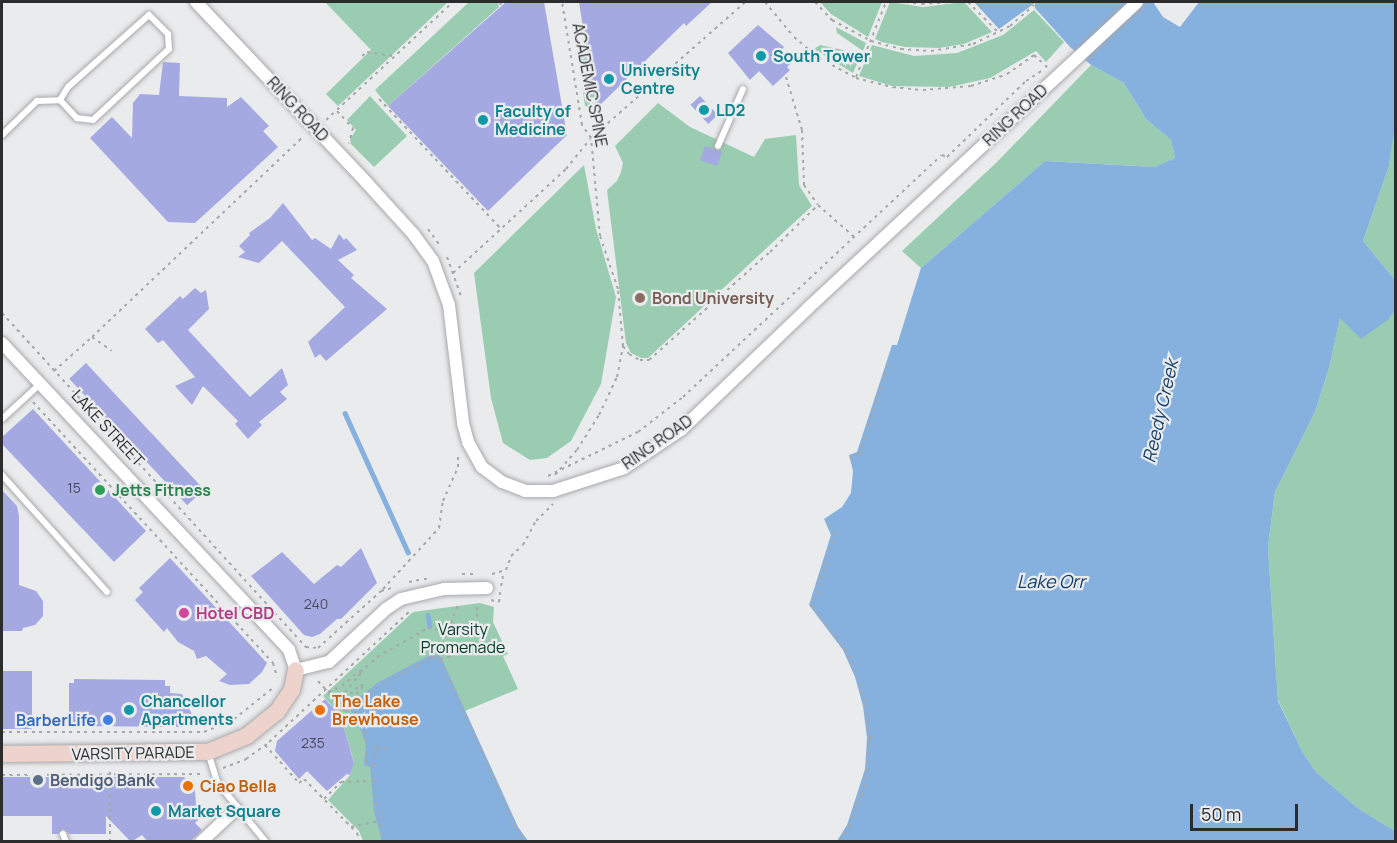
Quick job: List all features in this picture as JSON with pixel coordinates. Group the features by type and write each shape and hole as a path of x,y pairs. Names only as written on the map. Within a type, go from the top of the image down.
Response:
{"street":[{"name":"RING ROAD","path":"196,2 414,235 438,272 449,305 458,394 468,442 482,467 502,482 525,490 556,490 624,468 682,429 1137,2"},
{"name":"LAKE STREET","path":"2,343 289,650 296,670"},
{"path":"296,670 314,668 329,662 386,609 401,599 444,589 487,588"},
{"name":"VARSITY PARADE","path":"2,754 208,752 247,736 277,712 292,690 296,670"},
{"path":"201,842 236,809"}],"lane":[{"path":"2,135 37,100 60,100 76,118 93,120 169,49 168,34 149,15 68,87 60,100"},
{"path":"718,146 743,88"},
{"path":"2,419 40,384"},
{"path":"2,475 106,592"},
{"path":"208,752 217,782 236,809 266,842"}],"path":[{"path":"54,370 453,2"},
{"name":"ACADEMIC SPINE","path":"555,475 578,450 599,415 617,377 623,346 618,289 597,217 591,138 582,125 562,2"},
{"path":"453,273 566,170 591,138 745,2"},
{"path":"458,574 491,574 507,570 511,556 524,545 536,521 553,507 556,490 555,475 638,432 683,397 942,154 947,157 1026,81 1047,67 1034,55 993,80 945,89 894,87 856,78 819,58 794,37 765,2"},
{"path":"815,2 832,20 871,41 901,49 946,51 973,44 999,33 1034,5"},
{"path":"856,78 886,2"},
{"path":"906,2 922,4 953,2"},
{"path":"968,2 999,33"},
{"path":"362,56 367,52 394,57"},
{"path":"786,77 802,130 804,185 818,205 854,237"},
{"path":"379,99 501,229"},
{"path":"337,111 342,116"},
{"path":"623,346 629,354 640,360 649,360 770,252 818,205"},
{"name":"LAKE STREET","path":"2,313 306,647 318,648 381,591"},
{"path":"92,337 112,351"},
{"path":"850,459 860,454 889,363"},
{"name":"VARSITY PARADE","path":"2,732 204,732 234,719 258,701 276,684 277,677 273,663 27,396"},
{"path":"381,591 439,528 443,501 458,466 457,446 468,442"},
{"path":"830,524 835,533 813,606 845,649 858,676 866,705 870,738 868,769 862,795 850,825 840,842"},
{"path":"404,584 432,577"},
{"path":"381,591 398,586"},
{"path":"344,710 346,712 376,688 426,660 461,652 472,644 477,625 477,598"},
{"path":"460,600 438,659 516,828 525,842"},
{"path":"328,692 342,687 376,657 420,632 428,628 448,631"},
{"path":"420,645 426,660"},
{"path":"338,703 360,672"},
{"path":"318,681 344,710"},
{"path":"338,703 361,684 363,686 344,710"},
{"path":"353,706 366,734 367,763 374,766"},
{"path":"265,745 299,783 304,779 351,826 360,842"},
{"path":"385,842 379,821 374,766 376,747 389,748"},
{"path":"110,754 110,842"},
{"path":"324,799 341,782 374,781"},
{"path":"351,826 379,821"}],"green space":[{"path":"325,2 448,2 338,106 326,94 371,50"},
{"path":"469,2 498,2 499,7 388,106 375,90"},
{"path":"820,2 882,2 868,37 831,14"},
{"path":"890,2 923,7 964,2 992,32 964,44 939,48 905,47 882,42 875,39"},
{"path":"1034,10 1064,42 1046,62 1036,51 990,78 949,87 892,86 859,76 872,45 914,56 957,53 1003,35"},
{"path":"836,27 866,43 863,51 837,33"},
{"path":"820,45 843,50 859,59 853,73 814,49"},
{"path":"584,47 596,109 585,106 578,55"},
{"path":"1091,65 1124,83 1146,119 1171,140 1175,158 1155,167 1045,161 921,268 902,251 997,162"},
{"path":"370,96 407,136 374,167 351,144 350,139 356,130 347,120"},
{"path":"658,103 690,127 754,157 765,139 796,135 799,185 812,206 648,358 641,358 631,353 626,343 607,190 617,181 623,163 615,146"},
{"path":"1395,116 1395,280 1363,241 1389,166"},
{"path":"584,165 596,229 616,297 601,384 571,441 547,458 530,460 503,443 491,398 474,273"},
{"path":"1395,310 1395,831 1359,809 1316,772 1303,753 1278,700 1268,547 1275,492 1315,412 1329,368 1340,317 1389,319"},
{"name":"Varsity Promenade","path":"480,603 494,607 493,622 508,654 503,656 518,689 460,713 388,842 363,841 359,831 328,800 350,775 354,762 342,721 344,719 323,696 413,612"}],"water":[{"name":"Lake Orr","path":"974,2 1153,2 1163,17 1180,27 1199,2 1395,2 1396,116 1389,166 1363,241 1395,280 1395,310 1389,319 1361,339 1340,318 1329,368 1315,412 1275,492 1268,547 1278,701 1303,753 1316,772 1359,809 1395,831 1395,841 837,841 847,825 865,769 867,738 863,706 855,677 843,650 809,605 831,535 824,519 842,507 851,493 853,471 849,455 857,452 892,345 897,345 921,268 1045,161 1155,167 1175,158 1171,140 1146,119 1124,83 1091,65 1070,47 1035,8 1035,3 999,29"},
{"path":"432,654 441,657 518,827 528,841 382,841 374,812 370,767 364,765 366,744 355,716 348,707 377,683"}],"building":[{"name":"Faculty of Medicine","path":"506,2 544,2 567,135 488,211 388,106"},
{"name":"University Centre","path":"579,2 712,2 686,26 684,23 596,109"},
{"name":"South Tower","path":"758,25 784,47 781,51 796,59 787,67 790,70 773,86 759,71 750,80 728,53"},
{"path":"163,62 180,63 179,96 227,98 227,107 241,97 269,126 263,131 278,147 195,223 168,222 90,138 112,117 132,138 133,103 140,94 159,95"},
{"name":"LD2","path":"700,96 718,115 708,124 690,105"},
{"path":"705,146 722,152 717,166 700,160"},
{"path":"283,203 312,240 315,238 331,249 339,234 344,240 346,238 357,250 338,260 354,275 351,278 387,309 326,361 320,354 315,358 308,342 345,307 282,241 259,263 238,257 245,252 239,246 250,235 249,233 270,218"},
{"path":"195,288 201,293 206,290 209,309 188,330 250,397 282,368 288,385 280,392 287,399 259,422 262,425 248,439 235,424 238,421 203,386 192,405 175,386 195,377 163,340 158,343 145,329 180,296 183,299"},
{"path":"86,363 204,490 187,505 69,379"},
{"path":"33,409 146,531 114,562 2,444 2,437"},
{"path":"2,490 17,506 19,516 19,585 36,591 43,601 43,616 35,625 23,628 22,631 2,631"},
{"path":"361,548 377,583 341,619 337,619 320,634 312,637 304,635 251,576 282,552 314,584 337,565 341,567"},
{"name":"Hotel CBD","path":"170,558 267,663 262,672 249,684 230,685 219,681 227,674 206,656 197,659 194,651 178,642 167,628 164,632 135,600 143,592 139,588"},
{"path":"2,671 32,671 32,729 2,729"},
{"name":"Chancellor Apartments","path":"74,679 165,680 165,686 170,686 170,693 182,694 198,727 69,726 69,683 74,683"},
{"path":"325,699 344,719 342,721 354,763 350,775 347,774 327,791 307,771 299,779 275,751 277,741"},
{"path":"2,777 184,777 195,789 196,807 203,815 195,823 202,830 190,842 148,842 142,835 131,842 106,816 106,834 69,834 63,829 58,834 52,834 52,816 2,816"}],"waterway":[{"path":"345,413 408,552"},
{"path":"428,615 430,626"}],"place":[{"name":"South Tower","path":"761,56"},
{"name":"University Centre","path":"609,79"},
{"name":"LD2","path":"704,110"},
{"name":"Faculty of Medicine","path":"483,120"},
{"name":"Bond University","path":"640,298"},
{"name":"Jetts Fitness","path":"100,490"},
{"name":"Hotel CBD","path":"184,613"},
{"name":"Chancellor Apartments","path":"129,710"},
{"name":"The Lake Brewhouse","path":"320,710"},
{"name":"BarberLife","path":"108,720"},
{"name":"Bendigo Bank","path":"38,780"},
{"name":"Ciao Bella","path":"188,786"},
{"name":"Market Square","path":"156,811"}],"water label":[{"name":"Reedy Creek","path":"1160,411"}]}
